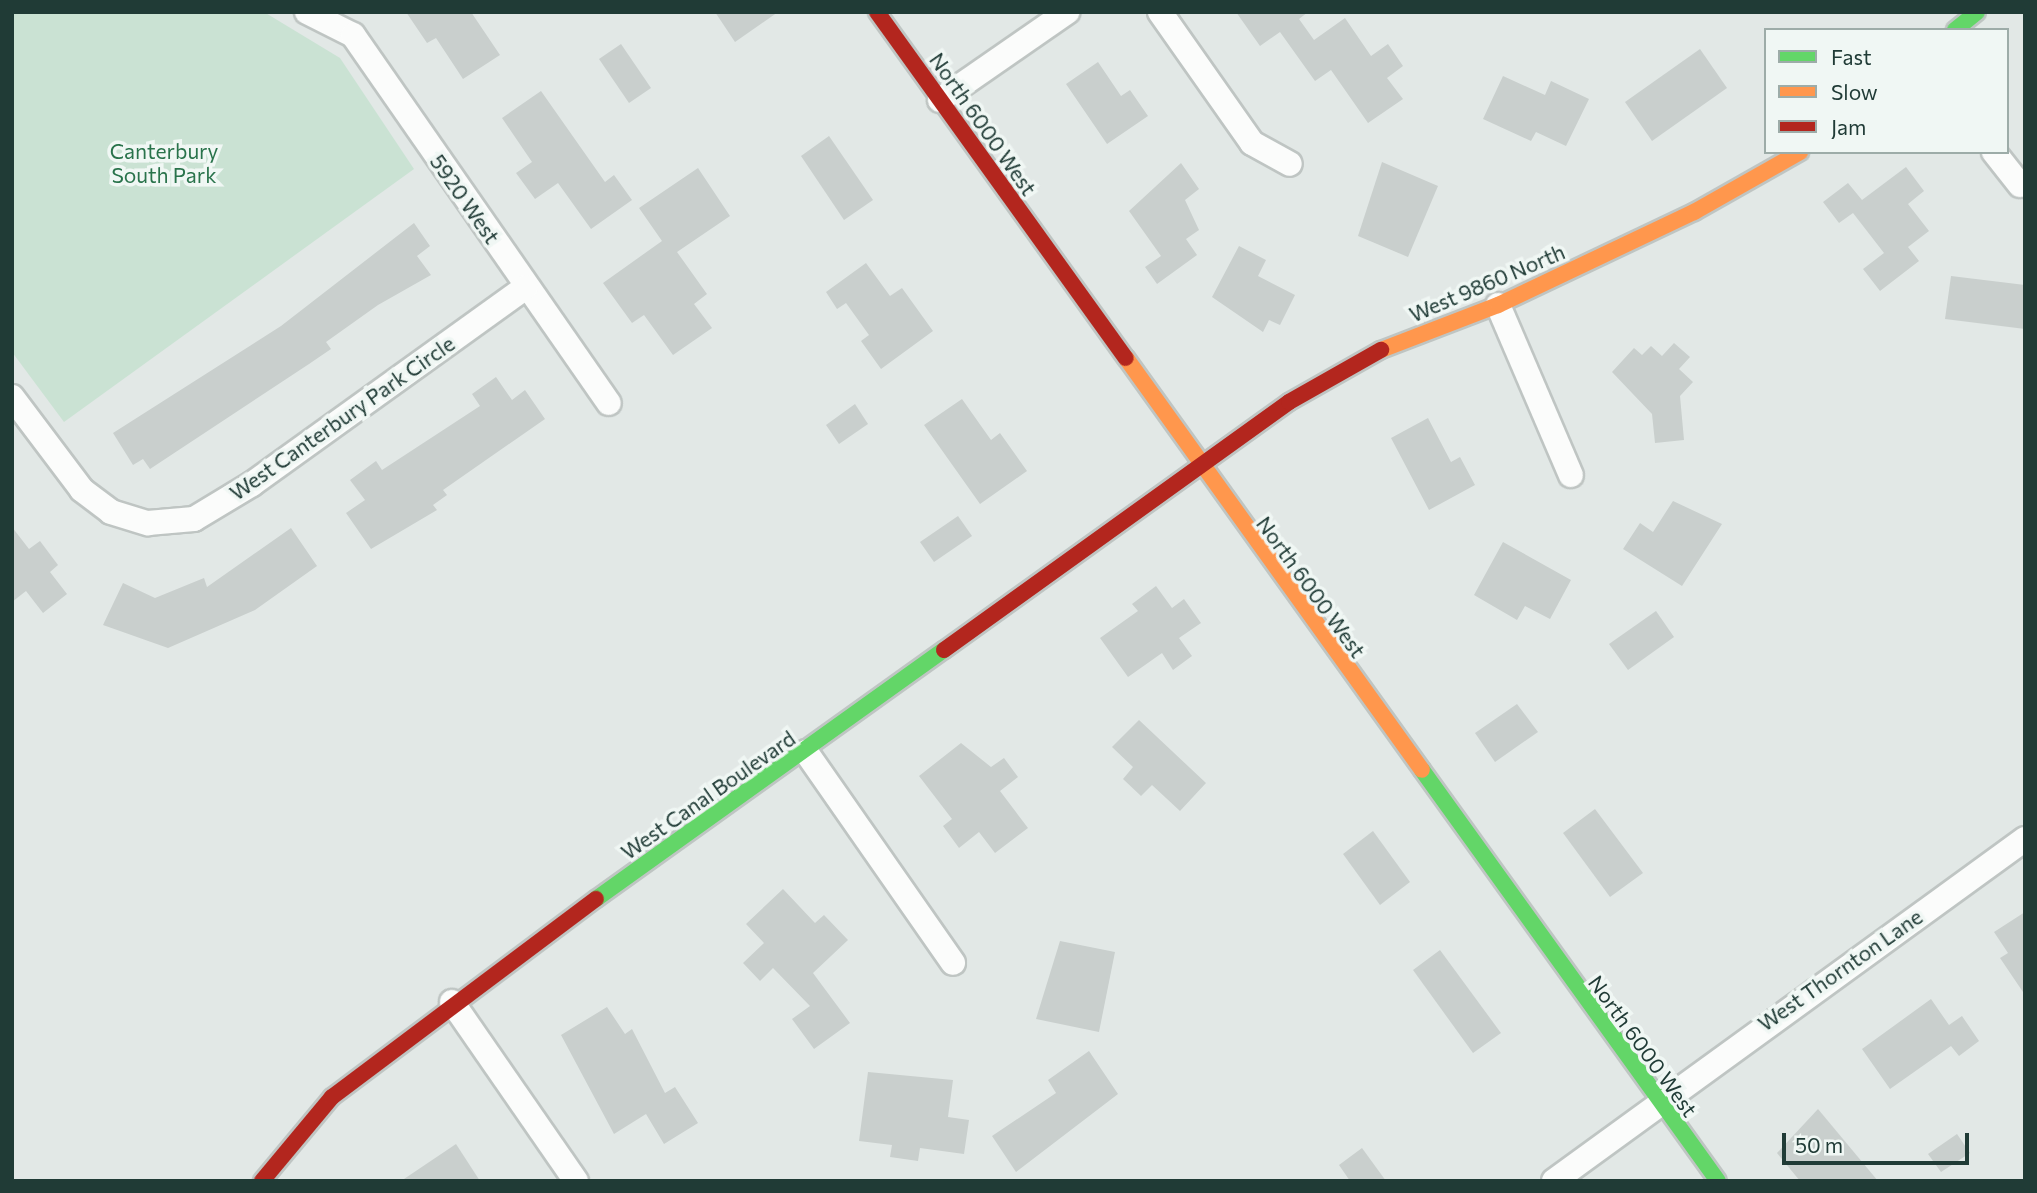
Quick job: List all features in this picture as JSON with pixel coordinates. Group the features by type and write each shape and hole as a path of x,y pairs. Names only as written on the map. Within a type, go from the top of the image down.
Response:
{"street":[{"name":"5920 West","path":"307,12 353,35 526,287 610,403"},
{"name":"North 6000 West","path":"877,12 1198,465 1656,1101 1718,1181"},
{"path":"940,100 1067,12"},
{"path":"1160,12 1252,143 1290,164"},
{"path":"1957,28 1977,12"},
{"name":"West 9860 North","path":"1198,465 1371,354 1498,305 1694,212 1796,154"},
{"path":"1996,154 2020,185"},
{"name":"West Canterbury Park Circle","path":"12,397 82,490 110,512 148,523 194,519 252,484 526,287"},
{"path":"1498,305 1571,475"},
{"name":"West Canal Boulevard","path":"262,1181 332,1097 452,1002 806,752 1198,465"},
{"path":"806,752 953,963"},
{"name":"West Thornton Lane","path":"1554,1181 1656,1101 2025,839"},
{"path":"452,1002 576,1181"}],"green space":[{"name":"Canterbury South Park","path":"12,12 264,12 340,58 414,169 64,422 12,352"}],"building":[{"path":"406,12 471,12 500,55 463,79 436,38 427,43"},
{"path":"715,12 778,12 735,42"},
{"path":"1236,12 1308,12 1299,19 1314,40 1345,18 1371,56 1388,44 1403,66 1387,78 1403,99 1368,123 1331,70 1315,81 1280,32 1260,46"},
{"path":"621,44 651,88 629,103 599,59"},
{"path":"1700,49 1727,88 1652,141 1625,102"},
{"path":"1098,62 1121,96 1130,90 1148,116 1107,144 1066,84"},
{"path":"1503,76 1545,95 1551,81 1589,99 1566,146 1536,132 1531,141 1483,119"},
{"path":"541,91 605,182 614,175 632,200 591,229 558,183 535,199 516,173 532,162 502,118"},
{"path":"829,136 873,200 844,220 801,156"},
{"path":"1382,162 1438,186 1408,257 1358,236"},
{"path":"1181,163 1199,189 1185,200 1199,230 1186,239 1197,255 1157,284 1145,267 1161,256 1129,211"},
{"path":"1906,167 1924,191 1908,204 1929,231 1908,247 1919,261 1880,291 1863,269 1884,253 1853,213 1839,223 1823,202 1848,183 1862,200"},
{"path":"698,168 730,216 677,252 707,294 694,304 712,328 673,355 644,315 632,323 603,283 662,241 639,208"},
{"path":"414,223 430,246 417,256 431,275 378,305 326,342 331,349 150,469 143,459 133,465 113,433 281,326"},
{"path":"1239,246 1266,260 1258,276 1295,295 1280,325 1269,320 1263,332 1212,297"},
{"path":"866,263 890,296 902,288 933,331 881,369 861,341 869,335 846,303 837,309 826,292"},
{"path":"1951,276 2025,285 2025,329 1945,319"},
{"path":"1674,343 1690,357 1679,369 1693,382 1680,396 1684,440 1655,443 1652,414 1612,372 1634,348 1642,355 1651,346 1662,356"},
{"path":"496,377 512,400 525,390 545,419 443,490 447,495 433,505 437,510 371,549 346,513 365,500 350,480 376,461 382,470 480,406 472,394"},
{"path":"962,399 991,440 1000,433 1027,471 980,504 924,425"},
{"path":"855,404 868,424 839,444 826,425"},
{"path":"1428,418 1451,462 1460,457 1475,485 1429,510 1391,438"},
{"path":"1673,501 1722,524 1682,586 1623,549 1640,523 1653,532"},
{"path":"958,516 972,536 934,562 920,542"},
{"path":"12,527 29,549 40,541 58,565 50,572 67,594 43,613 26,591 12,602"},
{"path":"291,528 317,566 255,610 168,648 103,625 123,583 155,598 204,578 207,587"},
{"path":"1503,542 1571,580 1550,619 1525,606 1517,620 1474,595"},
{"path":"1156,586 1172,608 1184,599 1201,623 1179,638 1192,656 1173,670 1162,653 1128,677 1100,638 1138,611 1132,604"},
{"path":"1656,611 1674,637 1628,670 1609,644"},
{"path":"1517,704 1538,732 1495,762 1475,733"},
{"path":"1139,720 1206,783 1180,811 1152,785 1141,796 1123,779 1133,767 1112,747"},
{"path":"961,743 991,767 1004,758 1018,777 1000,791 1028,828 995,853 979,832 959,848 943,826 952,819 919,776"},
{"path":"1595,809 1643,873 1610,897 1563,833"},
{"path":"1373,831 1410,882 1380,905 1343,854"},
{"path":"783,889 815,923 824,915 848,940 813,973 850,1023 814,1049 792,1019 810,1006 773,968 760,981 743,963 764,943 746,924"},
{"path":"2025,912 2025,995 2000,958 2008,953 1994,932"},
{"path":"1060,941 1115,952 1099,1032 1036,1019"},
{"path":"1440,950 1501,1033 1473,1053 1413,970"},
{"path":"1931,999 1949,1025 1962,1016 1979,1041 1959,1056 1951,1046 1890,1089 1862,1049"},
{"path":"607,1007 625,1034 632,1029 665,1093 675,1087 698,1123 664,1144 646,1114 614,1134 561,1035"},
{"path":"1089,1051 1118,1094 1016,1172 992,1136 1056,1093 1048,1080"},
{"path":"868,1072 953,1080 948,1117 969,1120 964,1154 920,1148 918,1161 890,1157 892,1145 859,1141"},
{"path":"1818,1109 1878,1181 1800,1181 1777,1153"},
{"path":"1957,1134 1970,1153 1941,1172 1928,1154"},
{"path":"456,1144 480,1181 401,1181"},
{"path":"1362,1148 1386,1181 1350,1181 1339,1165"}],"traffic: fast":[{"path":"1957,28 1977,12"},
{"path":"596,899 944,650"},
{"path":"1422,770 1718,1181"}],"traffic: slow":[{"path":"1381,350 1498,305 1694,212 1796,154"},
{"path":"1126,358 1422,770"}],"traffic: jam":[{"path":"877,12 1126,358"},
{"path":"944,650 1289,402 1381,350"},
{"path":"262,1181 332,1097 596,899"}]}
